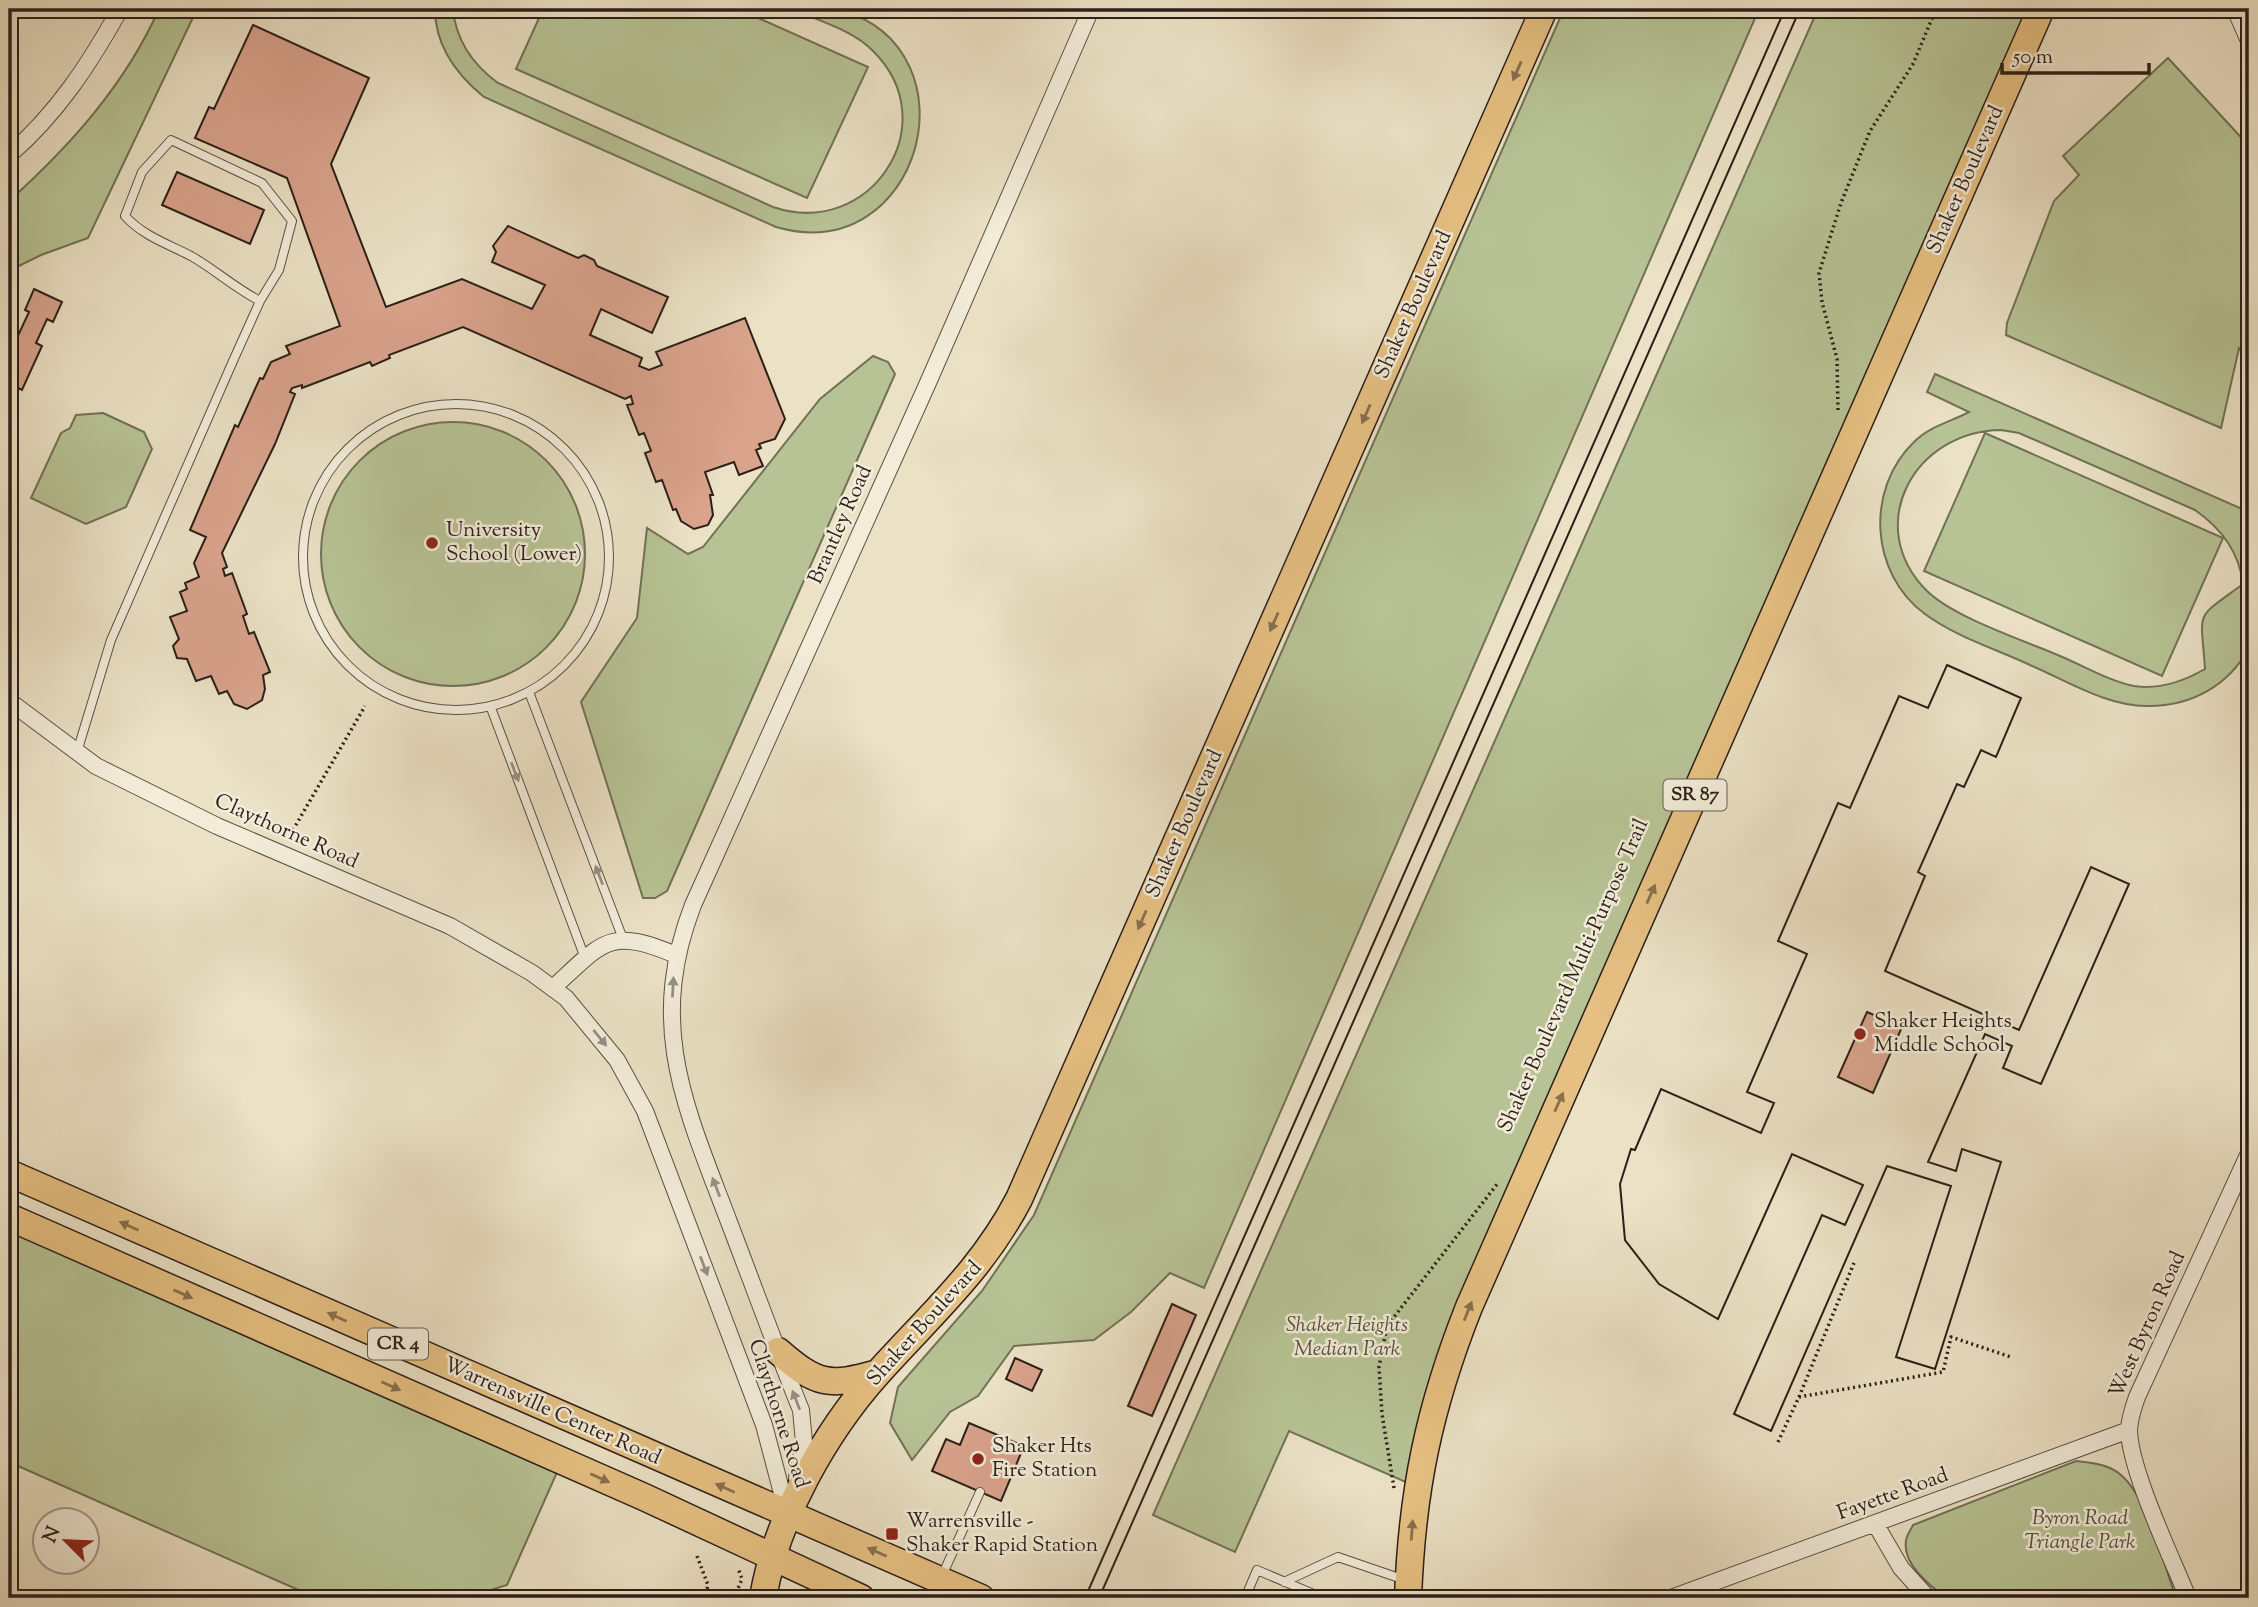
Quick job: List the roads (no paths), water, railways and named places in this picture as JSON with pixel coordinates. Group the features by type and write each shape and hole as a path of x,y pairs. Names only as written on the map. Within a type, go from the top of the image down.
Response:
{"main road":[{"name":"Shaker Boulevard","path":"763,1598 772,1555 788,1514 814,1465 878,1373 977,1267 1019,1199 1544,9"},
{"name":"Shaker Boulevard","path":"1408,1589 1412,1520 1424,1447 1437,1395 1469,1307 2041,9"},
{"name":"Warrensville Center Road","path":"9,1173 981,1598"},
{"name":"Warrensville Center Road","path":"9,1217 772,1555 861,1598"},
{"path":"778,1352 802,1373 823,1382 845,1383 878,1373"}],"street":[{"path":"9,155 26,140 86,70 120,9"},
{"name":"Brantley Road","path":"676,1069 672,1020 676,955 692,905 927,385 1091,9"},
{"path":"2235,9 2249,41"},
{"name":"Claythorne Road","path":"9,701 96,766 217,826 450,926 554,987 578,1011 617,1060 645,1111 764,1425 788,1514"},
{"path":"554,987 585,958 604,946 623,939 635,939 676,955"},
{"name":"Claythorne Road","path":"676,1069 687,1110 801,1410 804,1429 802,1458 788,1514"},
{"name":"West Byron Road","path":"2188,1598 2135,1463 2129,1430 2137,1397 2249,1153"},
{"name":"Fayette Road","path":"1671,1598 2129,1430"},
{"path":"1876,1525 1901,1568 1928,1598"}],"lane":[{"path":"77,752 111,640 260,301 279,270 292,221 262,183 171,140 142,172 125,216 149,236 193,258 228,283 260,301"},
{"path":"460,403 510,413 554,438 587,477 606,525 608,576 594,625 564,667 529,692 491,708 430,709 382,693 342,661 314,618 302,568 307,517 328,471 364,433 409,410 460,403"},
{"path":"529,692 623,939"},
{"path":"491,708 585,958"},
{"path":"939,1580 980,1492"},
{"path":"1284,1582 1338,1558 1408,1589"},
{"path":"1245,1598 1257,1570 1323,1598"}],"tram line":[{"path":"1085,1598 1785,9"},
{"path":"1099,1598 1800,9"}],"place":[{"name":"University School (Lower)","path":"432,543"},
{"name":"Shaker Heights Middle School","path":"1860,1034"},
{"name":"Shaker Hts Fire Station","path":"978,1459"},
{"name":"Warrensville - Shaker Rapid Station","path":"892,1534"}],"park label":[{"name":"Shaker Heights Median Park","path":"1347,1338"},
{"name":"Byron Road Triangle Park","path":"2080,1531"}]}
